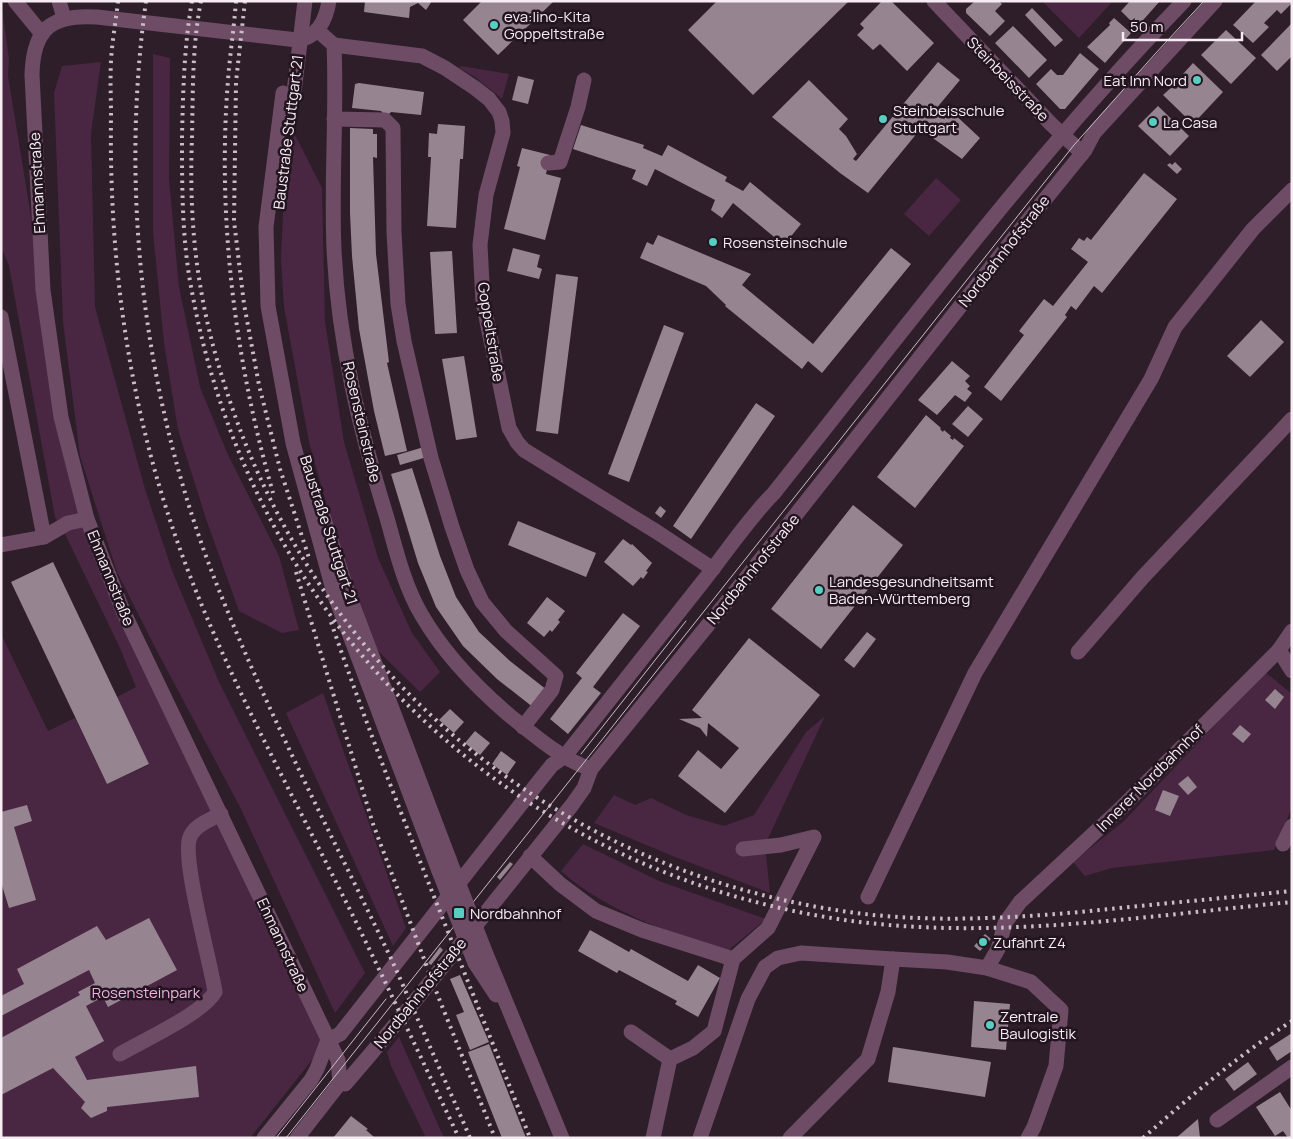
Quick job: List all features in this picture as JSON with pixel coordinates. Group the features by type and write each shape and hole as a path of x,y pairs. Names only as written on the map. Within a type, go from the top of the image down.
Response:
{"street":[{"path":"15,1 42,34 50,26 64,18 97,17 290,40 303,39 317,30 324,20 329,1"},
{"path":"59,1 64,18"},
{"name":"Baustraße Stuttgart 21","path":"305,1 266,226 268,306 293,443 334,593 439,872 475,963 519,1033"},
{"name":"Nordbahnhofstraße","path":"328,1040 340,1034 552,765 565,756 713,570 741,530 774,493 962,256 1062,134 1184,1"},
{"name":"Nordbahnhofstraße","path":"297,1138 419,996 572,805 584,788 591,769 742,583 1081,155 1094,133 1215,1"},
{"name":"Steinbeisstraße","path":"940,3 1079,150 1081,155"},
{"path":"317,30 334,45"},
{"name":"Ehmannstraße","path":"42,34 33,52 32,75 43,290 61,417 87,518 123,611 338,1060 342,1084"},
{"name":"Rosensteinstraße","path":"334,45 332,182 334,251 340,319 362,429 402,567 420,612 438,642 469,678 523,726 565,756 591,769"},
{"name":"Goppeltstraße","path":"334,45 422,56 445,68 475,88 489,99 499,112 503,133 486,196 480,239 483,302 509,428 524,450 657,532 713,570"},
{"path":"548,162 560,162 578,107 584,80"},
{"name":"Baustraße Stuttgart 21","path":"288,92 276,228 278,307 302,442 347,590 484,949 562,1138"},
{"path":"334,119 385,120 393,128 394,232 398,304 404,341 431,458 452,528 467,570 482,602 506,631 556,676 552,690 523,726"},
{"path":"868,896 975,673 1151,379 1175,327 1253,229 1292,190"},
{"path":"1,317 44,537"},
{"path":"1078,652 1143,577 1292,419"},
{"path":"1,545 44,537 68,523 87,518"},
{"name":"Innerer Nordbahnhof","path":"988,968 998,949 1005,923 1020,902 1120,809 1279,650 1292,630"},
{"path":"1279,650 1292,671"},
{"path":"120,1054 196,1012 210,1001 215,992 188,854 190,837 195,830 220,814"},
{"path":"1283,844 1292,826"},
{"path":"670,1059 693,1048 714,1031 733,960 768,928 814,837 781,845 743,849"},
{"path":"530,856 560,884 596,911 642,930 733,960"},
{"path":"700,1138 748,999 765,967 778,958 801,954 947,962 988,968 1031,982 1061,1010 1056,1066 1034,1127 1028,1138"},
{"path":"790,1138 868,1059 888,992 893,959"},
{"path":"631,1032 670,1059"},
{"path":"264,1138 311,1080 317,1070 328,1040"},
{"path":"653,1138 670,1059"},
{"path":"1217,1120 1292,1066"}],"green space":[{"path":"1042,1 1113,1 1079,38"},
{"name":"Rosensteinpark","path":"1,2 9,59 8,76 43,290 87,518 328,1040 250,1138 1,1138 1,634 48,731 75,718 107,784 149,765 117,697 136,687 119,646 55,517 9,266 1,247"},
{"path":"153,54 170,58 169,179 179,287 200,387 228,455 279,556 299,630 282,633 239,611 206,519 178,430 164,343 153,232"},
{"path":"101,62 91,133 95,307 145,489 173,573 219,682 365,973 335,1013 240,807 117,572 80,456 63,322 54,93 62,66"},
{"path":"461,66 509,74 502,99 475,77 459,68"},
{"path":"294,133 322,188 325,322 344,442 378,558 412,633 440,672 420,692 378,651 336,538 309,442 284,307 281,258 283,215"},
{"path":"936,178 961,200 929,236 904,214"},
{"path":"1265,672 1292,694 1292,806 1274,850 1112,868 1085,876 1073,862 1124,821"},
{"path":"323,693 406,928 393,946 286,713"},
{"path":"825,716 765,845 770,893 675,857 594,823 614,795 635,805 651,798 686,815 724,826 754,815 806,732"},
{"path":"583,844 659,881 766,919 725,953 639,919 598,898 561,871"},
{"path":"399,1037 444,1138 426,1138 391,1066 387,1052"}],"building":[{"path":"365,1 432,1 426,10 418,3 410,7 409,18 364,12"},
{"path":"482,1 554,1 498,55 463,20"},
{"path":"717,1 849,1 753,95 688,30"},
{"path":"882,1 891,1 934,43 907,71 880,44 873,50 857,35 864,28 860,24"},
{"path":"975,1 999,1 1002,4 995,11 1005,21 990,36 966,13 966,9"},
{"path":"1130,1 1160,1 1137,27 1121,11"},
{"path":"1256,1 1292,1 1292,3 1281,14 1277,10 1264,23 1269,27 1253,43 1233,25"},
{"path":"1032,8 1063,40 1055,47 1025,15"},
{"path":"1114,18 1131,33 1105,63 1087,47 1110,25 1109,23"},
{"path":"1292,23 1292,56 1277,71 1261,55"},
{"path":"1013,26 1047,60 1029,78 995,43"},
{"path":"1226,30 1256,58 1231,84 1201,55"},
{"path":"1080,53 1099,69 1065,109 1060,109 1036,84 1051,69 1057,75 1063,75"},
{"path":"938,62 960,80 935,110 944,119 951,111 980,138 962,159 930,136 936,129 927,121 868,193 840,173 772,117 809,80 848,119 839,129 846,136 857,154 853,159 856,161"},
{"path":"1193,63 1223,92 1193,124 1163,95 1173,86 1176,89 1187,77 1183,74"},
{"path":"518,76 534,80 528,104 512,100"},
{"path":"355,84 424,92 421,115 391,112 389,114 381,111 352,108"},
{"path":"1158,106 1189,136 1170,156 1138,126"},
{"path":"438,124 465,126 463,159 460,159 456,228 427,226 431,157 428,157 429,133 437,134"},
{"path":"581,125 644,145 643,148 662,156 668,145 727,177 725,181 743,191 750,182 801,224 784,245 733,203 722,218 711,210 715,200 655,169 647,186 632,179 636,170 573,149"},
{"path":"350,128 373,129 373,134 377,134 377,158 373,157 376,254 389,362 387,363 407,451 385,456 374,411 359,329 350,213"},
{"path":"522,148 550,155 546,174 561,178 545,240 504,229 520,167 517,166"},
{"path":"1175,162 1182,169 1177,174 1167,165 1170,163 1172,165"},
{"path":"1144,173 1177,199 1102,293 1094,286 1076,310 1071,306 1065,315 1067,317 1001,401 984,387 1024,335 1019,331 1044,299 1053,306 1088,262 1071,249 1079,238 1084,241 1087,237 1091,240"},
{"path":"658,235 751,274 742,285 813,344 891,248 911,264 822,373 808,361 802,369 725,306 706,286 640,258 647,242 653,245"},
{"path":"513,248 540,255 537,267 542,269 539,279 507,271"},
{"path":"452,251 457,333 435,334 430,252"},
{"path":"556,274 578,277 558,434 536,431"},
{"path":"1261,320 1284,342 1250,377 1227,356"},
{"path":"664,325 684,333 629,482 608,474"},
{"path":"464,356 477,437 456,440 442,359"},
{"path":"952,361 970,376 965,381 970,386 967,389 972,393 965,402 955,395 937,415 918,400"},
{"path":"756,403 775,416 691,539 673,526"},
{"path":"968,406 983,419 968,437 952,424"},
{"path":"926,415 943,432 944,430 951,436 950,438 953,440 954,438 964,446 915,508 877,477"},
{"path":"424,447 427,457 400,465 397,455"},
{"path":"412,468 440,556 456,597 479,632 510,661 547,690 534,708 497,679 463,646 436,607 418,563 391,474"},
{"path":"853,505 903,545 821,649 771,609"},
{"path":"660,506 666,511 661,518 655,513"},
{"path":"518,521 596,553 586,577 508,545"},
{"path":"623,539 632,544 652,563 643,579 641,577 633,586 604,562"},
{"path":"53,562 149,764 107,784 11,582"},
{"path":"547,597 565,611 558,620 560,622 552,632 550,630 544,637 527,623"},
{"path":"623,613 640,626 593,687 601,693 568,734 550,719 582,678 576,673"},
{"path":"867,632 876,639 854,668 844,660"},
{"path":"749,638 820,695 725,813 678,776 698,750 721,769 739,748 708,723 707,737 700,728 679,719 702,718 692,710"},
{"path":"1275,689 1284,697 1275,709 1265,700"},
{"path":"450,709 464,722 454,733 439,720"},
{"path":"1240,725 1251,734 1243,743 1232,734"},
{"path":"475,731 490,743 480,755 465,743"},
{"path":"501,751 516,762 507,775 492,764"},
{"path":"1188,776 1197,787 1188,795 1178,784"},
{"path":"1163,790 1179,796 1170,816 1155,810"},
{"path":"27,805 32,821 14,827 36,900 9,908 1,882 1,812"},
{"path":"510,862 513,864 500,880 497,877"},
{"path":"149,918 177,970 108,1007 103,997 86,1006 104,1041 75,1057 87,1080 196,1066 199,1097 107,1107 107,1111 91,1118 81,1108 85,1102 53,1068 1,1095 1,1038 80,995 78,992 95,983 89,970 1,1016 1,996 24,984 17,969 97,926 106,940"},
{"path":"590,930 629,952 631,949 688,981 698,965 720,978 698,1017 675,1004 677,1001 619,970 617,973 578,951"},
{"name":"Zufahrt Z4","path":"985,934 991,939 980,951 974,946"},
{"path":"440,947 443,950 431,965 428,963"},
{"path":"460,975 489,1042 470,1050 456,1015 464,1012 450,979"},
{"name":"Zentrale Baulogistik","path":"974,1001 1010,1004 1006,1050 971,1047"},
{"path":"1292,1033 1292,1051 1277,1061 1269,1048"},
{"path":"489,1044 526,1138 502,1138 468,1052"},
{"path":"893,1047 991,1062 985,1097 888,1082"},
{"path":"1248,1062 1257,1074 1234,1091 1225,1079"},
{"path":"1280,1092 1292,1111 1292,1138 1288,1138 1283,1131 1275,1136 1256,1107"},
{"path":"351,1116 368,1129 366,1130 374,1138 333,1138"},
{"path":"1198,1119 1200,1138 1176,1138"}],"tram line":[{"path":"286,1138 1074,145 1204,1"},
{"path":"581,754 686,621"},
{"path":"276,1138 386,999"}],"railway":[{"path":"118,1 111,61 111,166 117,266 131,366 141,415 167,511 184,560 223,655 369,949 459,1138"},
{"path":"146,1 138,77 135,153 138,230 145,306 157,381 175,456 196,529 223,600 261,689 392,960 470,1138"},
{"path":"192,1 186,52 183,104 182,177 184,235 192,292 224,412 272,522 336,622 413,710 504,785 606,846 717,891 838,919 894,925 951,928 1008,927 1122,920 1292,902"},
{"path":"201,1 194,52 192,214 198,271 207,321 219,368 234,413 276,510 329,599 394,678 468,748 551,806 641,853 739,889 842,911 901,917 990,918 1080,912 1292,891"},
{"path":"236,1 225,132 227,237 239,341 248,392 273,493"},
{"path":"245,1 236,82 234,221 244,304 259,385 280,469 310,561"},
{"path":"296,572 373,824 438,996 495,1138"},
{"path":"331,622 403,817 530,1138"},
{"path":"1143,1138 1233,1062 1292,1021"}],"place":[{"name":"eva:lino-Kita Goppeltstraße","path":"494,25"},
{"name":"Eat Inn Nord","path":"1197,80"},
{"name":"Steinbeisschule Stuttgart","path":"883,119"},
{"name":"La Casa","path":"1153,122"},
{"name":"Rosensteinschule","path":"713,242"},
{"name":"Landesgesundheitsamt Baden-Württemberg","path":"819,590"},
{"name":"Nordbahnhof","path":"459,913"},
{"name":"Zufahrt Z4","path":"983,942"},
{"name":"Zentrale Baulogistik","path":"990,1025"}]}
